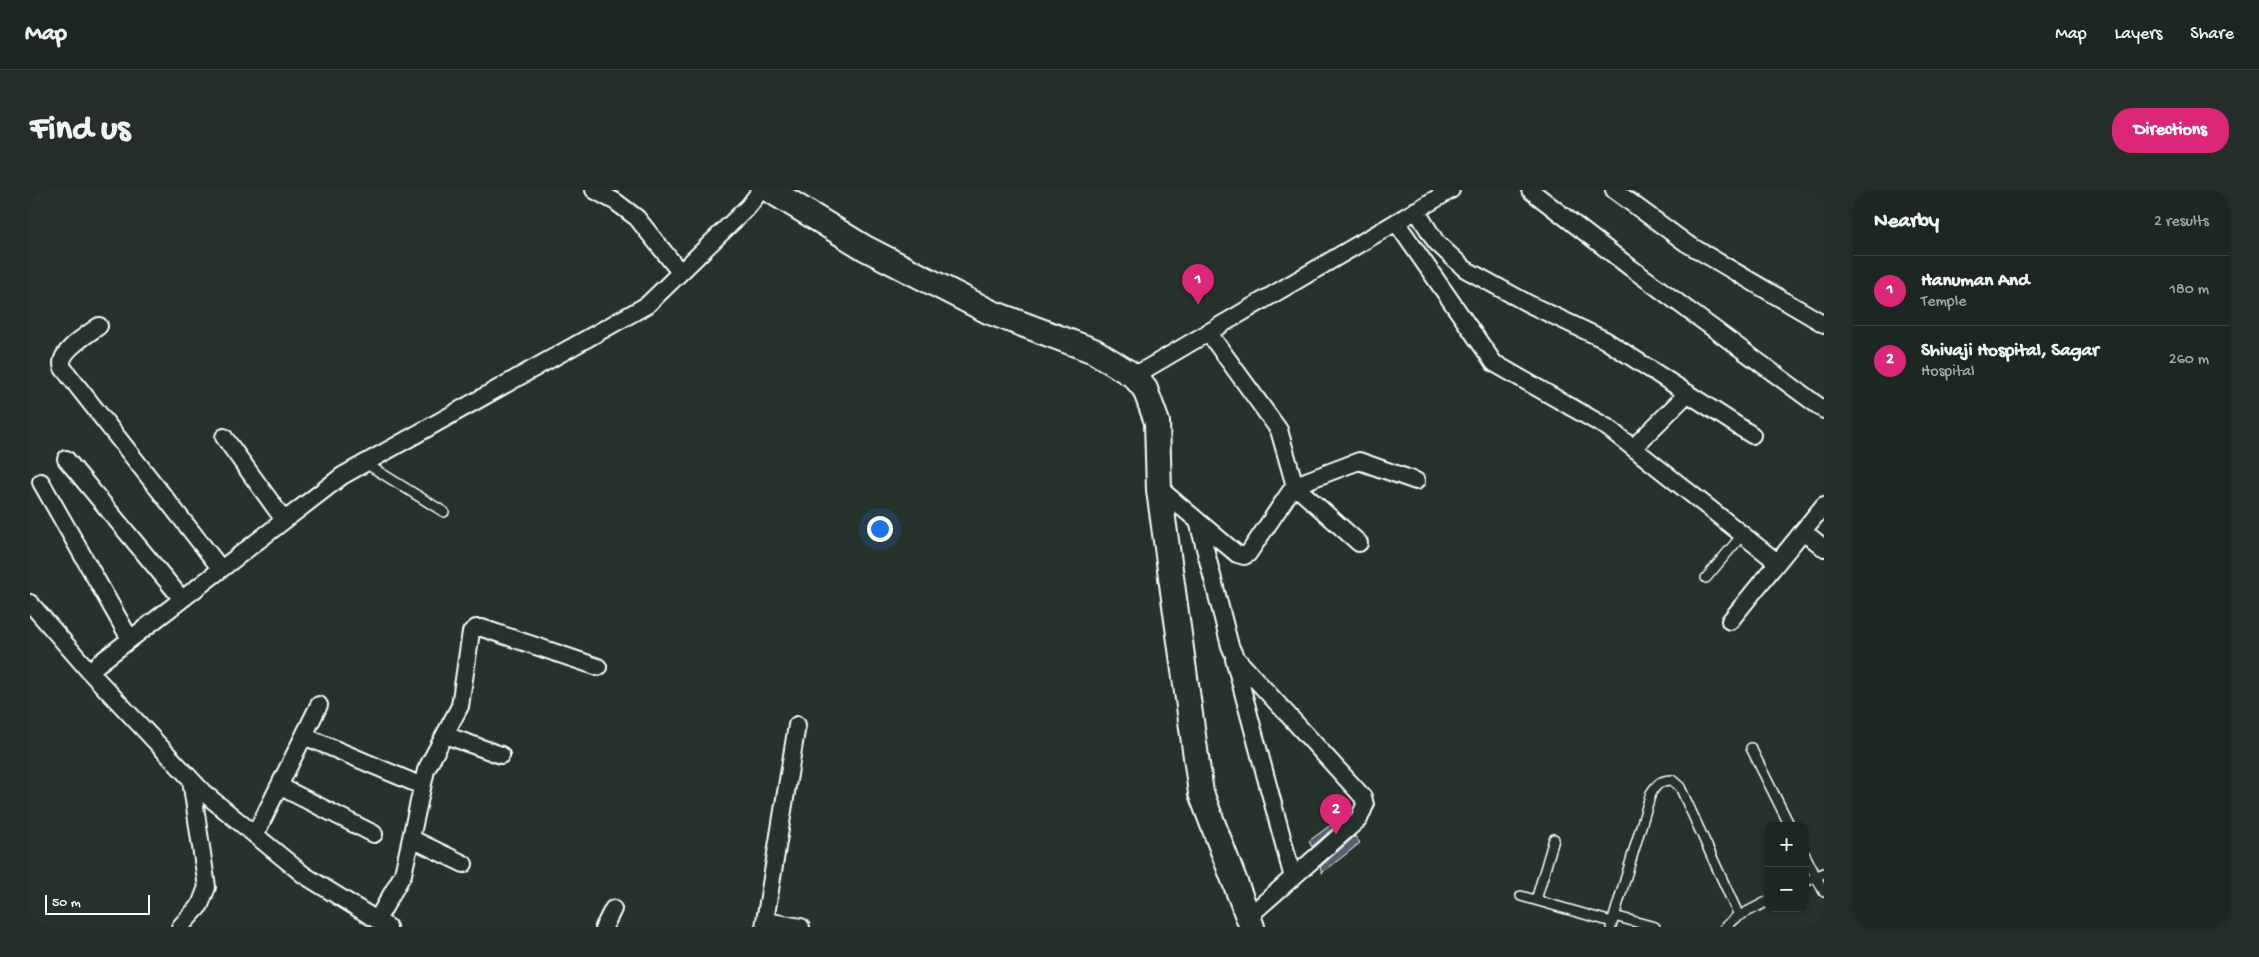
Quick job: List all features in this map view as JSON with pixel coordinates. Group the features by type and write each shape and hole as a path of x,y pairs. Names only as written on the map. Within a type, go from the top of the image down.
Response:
{"main road":[{"path":"770,190 874,253 990,312 1094,351 1134,376 1145,389 1157,422 1160,489 1201,793 1250,922"}],"street":[{"path":"594,190 622,206 637,218 680,272"},
{"path":"89,671 342,476 639,310 662,292 695,257 748,207 761,190"},
{"path":"1134,376 1451,190"},
{"path":"1530,190 1631,268 1824,410"},
{"path":"1614,190 1686,243 1824,324"},
{"path":"1416,210 1436,242 1465,269 1529,304 1605,340 1752,435"},
{"path":"1396,222 1494,363 1598,422 1777,562"},
{"path":"99,326 63,354 61,363 63,368 220,569"},
{"path":"1208,332 1278,430 1295,486 1359,543"},
{"path":"1633,448 1688,393"},
{"path":"224,437 284,520"},
{"path":"66,459 182,599"},
{"path":"1160,489 1237,554 1244,556 1248,554 1295,486 1359,461 1416,480"},
{"path":"41,482 130,639"},
{"path":"1730,621 1824,505"},
{"path":"1198,521 1293,878"},
{"path":"1803,531 1824,548"},
{"path":"30,603 36,616 191,780 304,875 382,923 400,881 412,839 422,786 429,762 460,706 471,632 476,628 482,628 598,667"},
{"path":"1232,650 1244,669 1362,797 1365,805 1359,819 1293,878 1250,922"},
{"path":"255,835 319,706"},
{"path":"798,725 765,924 801,927"},
{"path":"445,735 501,755"},
{"path":"304,736 422,786"},
{"path":"180,927 200,905 206,888 191,780"},
{"path":"279,786 374,834"},
{"path":"412,839 464,864"},
{"path":"604,927 613,908"}],"lane":[{"path":"364,463 444,512"},
{"path":"1706,578 1742,534"},
{"path":"1751,748 1788,822"},
{"path":"1612,922 1651,793 1657,784 1664,780 1672,780 1680,787 1739,916"},
{"path":"1536,900 1554,839"},
{"path":"1809,860 1820,874 1824,892"},
{"path":"1521,896 1612,922 1654,927"},
{"path":"1725,927 1739,916 1764,903"}],"building":[{"path":"1340,818 1342,820 1312,847 1309,841"},
{"path":"1355,836 1360,843 1322,873 1320,867"}],"place":[{"name":"Hanuman And","path":"1198,305"},
{"name":"Shivaji Hospital, Sagar","path":"1336,835"}]}
